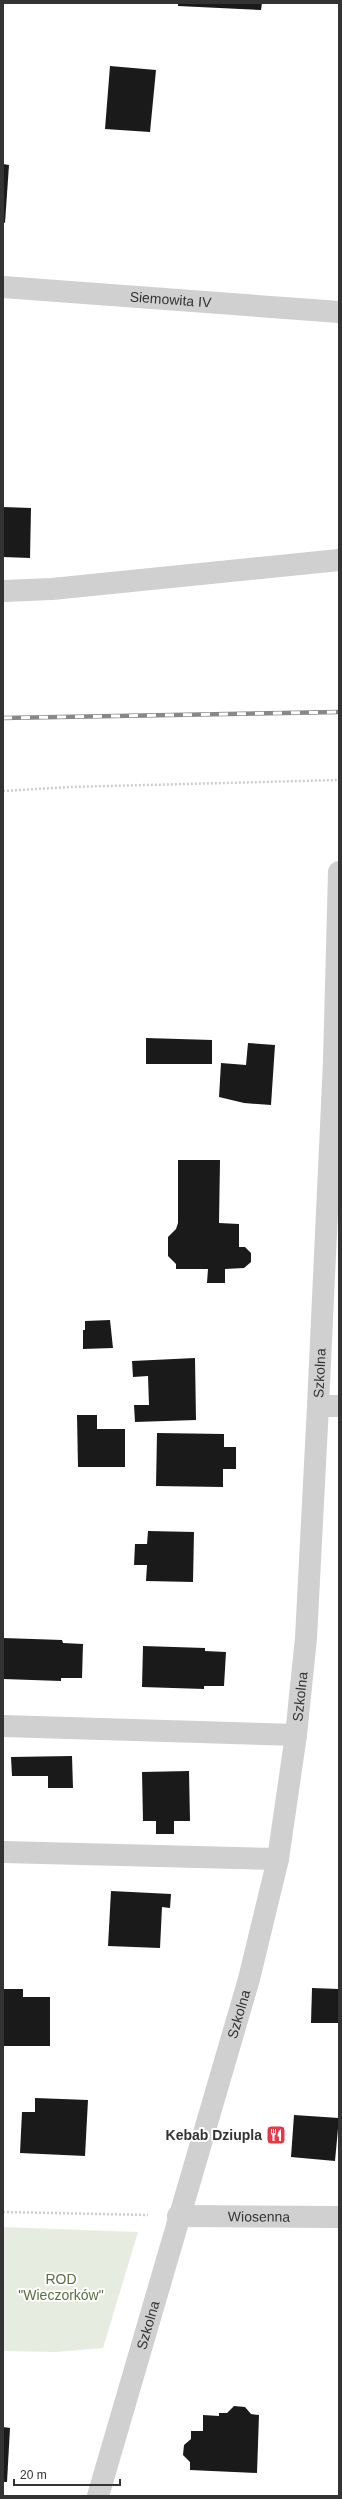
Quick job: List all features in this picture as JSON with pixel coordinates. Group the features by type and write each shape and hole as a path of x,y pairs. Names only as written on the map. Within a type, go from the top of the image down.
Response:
{"street":[{"name":"Siemowita IV","path":"3,287 339,312"},
{"path":"3,591 52,589 339,560"},
{"name":"Szkolna","path":"98,2496 248,1979 278,1859 296,1736 329,1406 337,1061 339,872"},
{"path":"3,1726 296,1736"},
{"path":"3,1852 278,1859"},
{"name":"Wiosenna","path":"178,2216 339,2217"}],"path":[{"path":"3,791 70,787 339,780"},
{"path":"3,2212 178,2216"}],"green space":[{"name":"ROD \"Wieczorków\"","path":"3,2227 138,2232 103,2348 56,2352 3,2351"}],"building":[{"path":"178,3 262,3 261,10 178,6"},
{"path":"110,66 156,70 150,132 105,129"},
{"path":"3,164 9,165 5,223 3,222"},
{"path":"3,507 31,508 30,558 3,557"},
{"path":"146,1038 212,1040 212,1064 146,1064"},
{"path":"248,1043 275,1045 271,1105 244,1103 219,1097 221,1063 246,1065"},
{"path":"178,1160 220,1160 219,1223 239,1224 239,1247 245,1247 251,1253 251,1262 244,1268 225,1269 225,1283 207,1283 208,1269 176,1269 176,1264 168,1256 168,1237 176,1229 178,1223"},
{"path":"110,1320 113,1348 83,1349 83,1330 85,1330 85,1321"},
{"path":"195,1358 196,1420 135,1422 134,1405 149,1405 148,1376 133,1377 132,1361"},
{"path":"77,1415 97,1415 97,1429 125,1429 125,1467 78,1467"},
{"path":"157,1433 224,1434 224,1447 236,1447 236,1469 223,1469 223,1487 156,1486"},
{"path":"148,1531 194,1532 193,1582 146,1581 147,1565 134,1565 135,1544 147,1544"},
{"path":"3,1638 62,1640 63,1643 83,1644 82,1678 61,1678 61,1681 3,1679"},
{"path":"143,1646 205,1648 205,1651 226,1652 224,1686 204,1686 204,1689 142,1687"},
{"path":"72,1756 73,1788 48,1788 48,1776 12,1776 11,1757"},
{"path":"189,1771 190,1821 174,1821 174,1834 156,1834 156,1821 143,1821 142,1772"},
{"path":"111,1891 171,1894 170,1908 162,1907 160,1948 108,1946"},
{"path":"312,1988 339,1989 339,2023 311,2023"},
{"path":"3,1989 23,1989 23,1997 50,1997 50,2046 3,2046"},
{"path":"35,2098 88,2100 85,2156 20,2153 22,2112 35,2112"},
{"path":"294,2115 339,2118 335,2161 291,2157"},
{"path":"234,2406 245,2407 251,2414 259,2415 257,2473 190,2470 190,2462 183,2455 184,2445 191,2439 191,2431 203,2431 203,2415 219,2416 219,2413 227,2413"},
{"path":"3,2427 10,2428 7,2482 3,2482"}],"railway":[{"path":"3,718 339,712"}],"place":[{"name":"Kebab Dziupla","path":"276,2135"}]}
